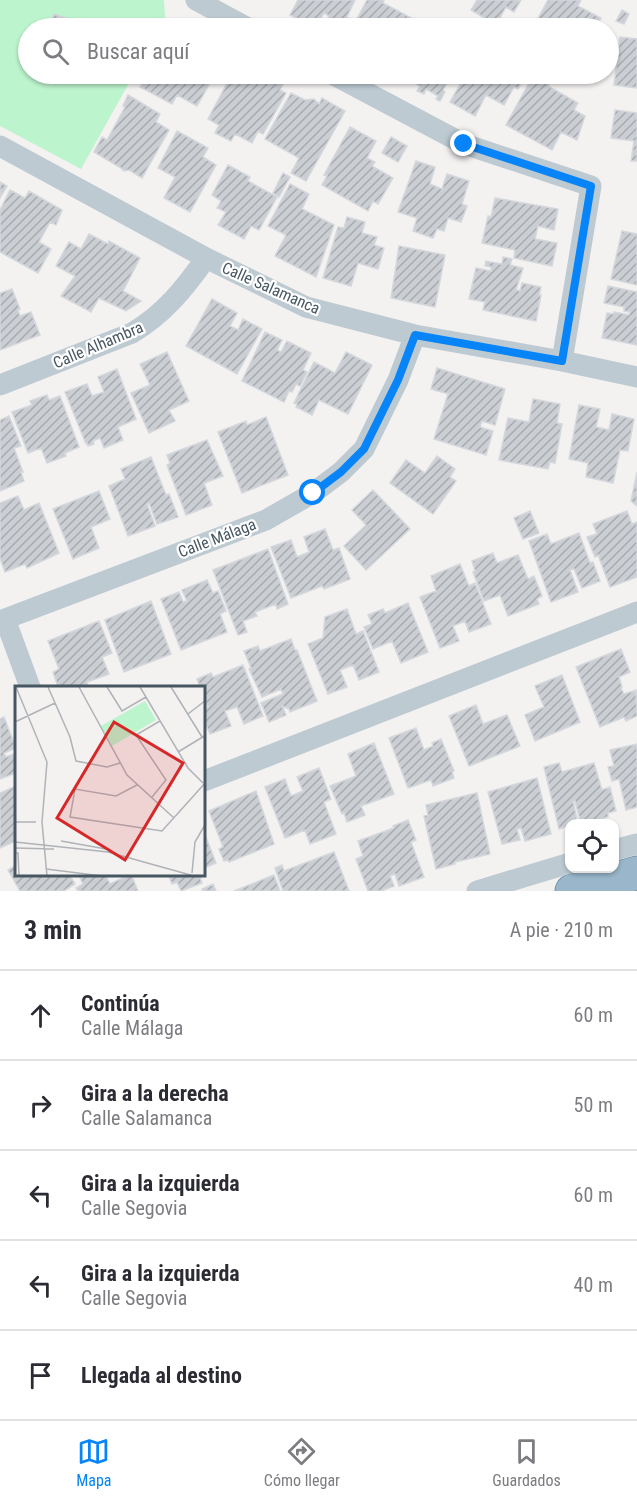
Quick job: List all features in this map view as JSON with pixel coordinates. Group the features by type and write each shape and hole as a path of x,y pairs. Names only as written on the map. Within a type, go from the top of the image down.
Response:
{"highway":[{"path":"572,891 637,873"}],"street":[{"path":"196,0 229,18"},
{"path":"351,84 464,144 591,186 562,361"},
{"name":"Calle Salamanca","path":"0,146 206,258 306,307 415,335 637,377"},
{"name":"Calle Alhambra","path":"0,385 132,333 149,323 186,287 206,258"},
{"name":"Calle Málaga","path":"30,686 5,619 266,519 313,493 341,472 364,449 398,380 415,335"},
{"path":"206,779 637,612"},
{"path":"619,849 637,844"},
{"path":"477,891 565,865"}],"green space":[{"path":"0,0 164,0 164,18 65,18 54,14 52,18 18,18 18,84 128,84 81,169 0,126"}],"building":[{"path":"298,0 355,0 348,18 328,18 329,16 324,13 321,18 296,18 290,15"},
{"path":"367,0 384,0 383,3 411,18 357,18"},
{"path":"477,0 521,0 514,12 506,7 500,18 484,18 471,10"},
{"path":"548,0 581,0 578,6 601,18 538,18"},
{"path":"622,10 629,14 624,24 619,22 618,18"},
{"path":"54,14 66,18 52,18"},
{"path":"620,37 637,39 637,88 614,85 619,84"},
{"path":"142,84 209,84 197,106 177,95 172,104 140,87"},
{"path":"227,84 283,84 280,90 286,93 263,134 258,131 252,143 235,134 231,141 215,133 219,125 208,119"},
{"path":"416,84 446,84 440,101 436,99 438,96 426,89 424,94 417,91 420,86"},
{"path":"460,84 521,84 518,89 514,87 504,105 486,95 475,116 450,102"},
{"path":"528,84 549,84 548,86 578,103 574,110 585,116 577,140 561,132 552,150 506,125"},
{"path":"291,93 305,100 314,99 319,104 322,98 345,111 306,181 291,173 299,158 265,139"},
{"path":"128,95 160,114 156,122 169,130 142,178 129,170 124,171 94,152 102,137 107,140 125,107 123,106"},
{"path":"615,110 637,113 637,161 631,161 634,141 611,138"},
{"path":"350,127 376,141 367,158 375,162 372,166 393,178 378,204 373,201 368,211 322,185 327,176 324,175"},
{"path":"177,131 208,148 203,157 216,165 190,212 164,198 175,177 158,168"},
{"path":"391,137 407,146 398,162 382,153"},
{"path":"416,161 435,167 430,184 442,189 447,174 469,181 462,204 467,206 461,222 448,218 444,231 437,229 433,238 413,231 417,218 398,212"},
{"path":"228,165 250,177 248,181 277,197 259,230 251,226 244,239 218,225 226,212 217,208 221,201 212,195"},
{"path":"283,173 290,177 279,197 273,193"},
{"path":"0,182 7,186 0,198"},
{"path":"290,184 309,194 302,209 334,225 316,277 275,256 286,235 268,226"},
{"path":"10,190 25,198 29,191 62,210 56,225 50,222 39,242 51,249 38,273 0,252 0,210"},
{"path":"495,198 558,209 554,230 538,226 535,239 557,243 552,266 514,258 515,250 482,243"},
{"path":"347,217 365,222 362,233 377,237 374,245 384,248 378,269 358,263 351,286 323,278 338,227 344,228"},
{"path":"622,231 637,234 637,285 611,279"},
{"path":"89,234 108,244 109,241 140,258 123,291 141,301 126,311 99,298 91,312 61,296 75,276 56,266 69,242 81,249"},
{"path":"399,246 445,255 435,307 391,298"},
{"path":"503,257 512,259 510,265 523,268 516,290 520,291 522,283 541,287 536,321 483,310 485,302 469,299 476,268 491,271 491,267 485,266 486,261 502,264"},
{"path":"608,286 637,292 637,345 602,338 607,313 629,315 630,312 624,311 624,307 604,303"},
{"path":"12,289 20,309 18,310 20,316 31,312 40,335 0,350 0,293"},
{"path":"212,299 237,313 230,326 238,330 243,319 262,329 237,374 186,346"},
{"path":"265,332 282,340 277,350 281,352 287,341 311,353 303,370 307,372 300,386 296,384 292,392 289,391 284,402 242,381"},
{"path":"167,352 189,401 169,410 175,421 149,433 131,393 150,385 140,364"},
{"path":"346,352 372,365 348,414 319,400 312,415 296,407 297,404 294,403 314,362 335,373"},
{"path":"437,368 505,389 495,425 482,421 480,427 493,431 486,455 434,439 448,394 431,389"},
{"path":"117,369 136,419 118,427 123,440 104,448 100,438 88,446 65,392 87,384 92,396 104,392 98,377"},
{"path":"47,395 49,400 60,396 79,447 65,453 66,456 47,463 41,448 28,453 12,412 32,405 30,401"},
{"path":"533,399 560,404 557,423 562,424 555,463 550,462 548,469 499,460 508,418 529,422"},
{"path":"579,405 600,409 596,427 609,430 612,414 634,419 628,451 620,450 613,483 586,477 588,463 569,459"},
{"path":"9,416 21,446 14,448 24,481 0,491 0,420"},
{"path":"266,417 288,475 242,493 218,432 246,421 247,425"},
{"path":"207,440 223,476 204,483 212,505 186,515 167,465 170,463 167,455"},
{"path":"437,456 455,469 450,477 456,481 433,514 390,483 406,460 425,473"},
{"path":"151,457 166,495 169,494 178,517 157,524 149,503 147,504 155,526 128,536 109,486 125,479 121,469"},
{"path":"637,472 637,506 631,501"},
{"path":"373,490 410,529 366,570 344,546 366,525 352,510"},
{"path":"99,491 110,519 91,527 99,548 73,559 53,509"},
{"path":"18,496 24,510 39,503 59,553 27,568 25,564 5,572 0,558 0,503"},
{"path":"530,511 539,533 523,539 514,518"},
{"path":"627,511 632,524 637,522 637,577 610,587 598,555 595,557 587,537 597,534 593,524"},
{"path":"325,529 333,550 339,548 350,579 324,589 322,586 291,598 271,547 291,540 297,557 309,552 304,537"},
{"path":"579,533 590,563 593,562 600,581 582,588 574,569 570,570 578,592 551,602 529,541 547,534 551,544"},
{"path":"268,549 288,604 277,609 276,604 255,612 257,616 243,621 247,632 238,635 213,570"},
{"path":"493,553 497,563 518,555 528,579 534,576 542,596 537,599 539,604 508,616 500,595 484,601 473,572 475,571 472,561"},
{"path":"460,564 469,586 475,583 491,624 469,632 465,621 453,626 459,641 440,648 420,597 436,591 431,576"},
{"path":"207,580 213,593 218,591 226,611 220,614 227,632 181,650 161,599 179,592 183,602 187,601 182,590"},
{"path":"151,601 171,654 124,672 105,620"},
{"path":"408,603 428,652 401,663 392,641 373,649 364,627 372,624 368,615 383,609 385,613"},
{"path":"347,609 356,634 363,631 379,672 359,680 353,665 340,670 347,687 328,694 308,644 323,638 325,617"},
{"path":"99,621 112,653 102,657 109,674 87,682 88,686 58,686 53,672 59,669 48,641"},
{"path":"291,639 317,701 290,712 282,706 286,715 269,722 261,703 283,694 281,689 262,697 249,669 251,668 244,651 258,646 260,651"},
{"path":"621,649 630,672 619,677 621,688 624,694 636,690 637,716 626,721 624,717 600,727 576,667"},
{"path":"243,665 263,716 244,724 237,707 225,711 231,726 210,734 206,725 206,708 208,707 206,686 200,686 197,679 211,673 213,677"},
{"path":"562,675 580,722 535,741 525,715 544,707 535,686"},
{"path":"476,705 483,724 507,715 520,746 469,766 449,716"},
{"path":"4,717 15,745 15,748 4,753 6,757 15,753 15,773 0,779 0,719"},
{"path":"416,728 424,750 441,739 454,771 452,772 454,778 433,786 431,780 408,788 389,738"},
{"path":"374,743 394,794 361,806 365,815 347,822 330,786 356,776 348,754"},
{"path":"637,744 637,807 626,810 619,779 612,781 608,767 614,766 610,750"},
{"path":"559,763 562,772 594,763 602,790 610,787 616,811 608,813 608,817 600,819 580,819 575,801 573,801 577,819 565,819 565,827 559,829 544,767"},
{"path":"319,768 331,799 324,802 336,834 310,844 305,830 285,838 265,787 285,779 291,796 303,791 297,777"},
{"path":"537,778 551,834 525,841 521,828 517,829 520,840 502,844 488,792"},
{"path":"15,786 15,841 0,848 0,793"},
{"path":"256,791 274,844 229,862 224,861 219,849 223,847 209,811"},
{"path":"477,793 490,854 436,869 424,816 428,815 426,805"},
{"path":"408,820 416,840 411,842 424,877 399,886 395,874 390,876 394,886 381,891 368,891 356,859 363,856 358,841 394,828 393,826"},
{"path":"206,837 216,863 206,867"},
{"path":"334,852 349,891 283,891 275,868 282,865 284,871"},
{"path":"15,866 15,876 70,876 75,884 64,891 20,891 8,870"},
{"path":"274,875 280,891 234,891"},
{"path":"79,876 106,876 110,884 132,876 138,891 78,891 76,888 83,884"},
{"path":"169,876 200,876 202,883 181,891 177,882 172,884"},
{"path":"213,884 216,891 203,891 202,889"}],"route":[{"path":"313,493 341,472 364,449 398,380 415,335 562,361 591,186 464,144"}]}
